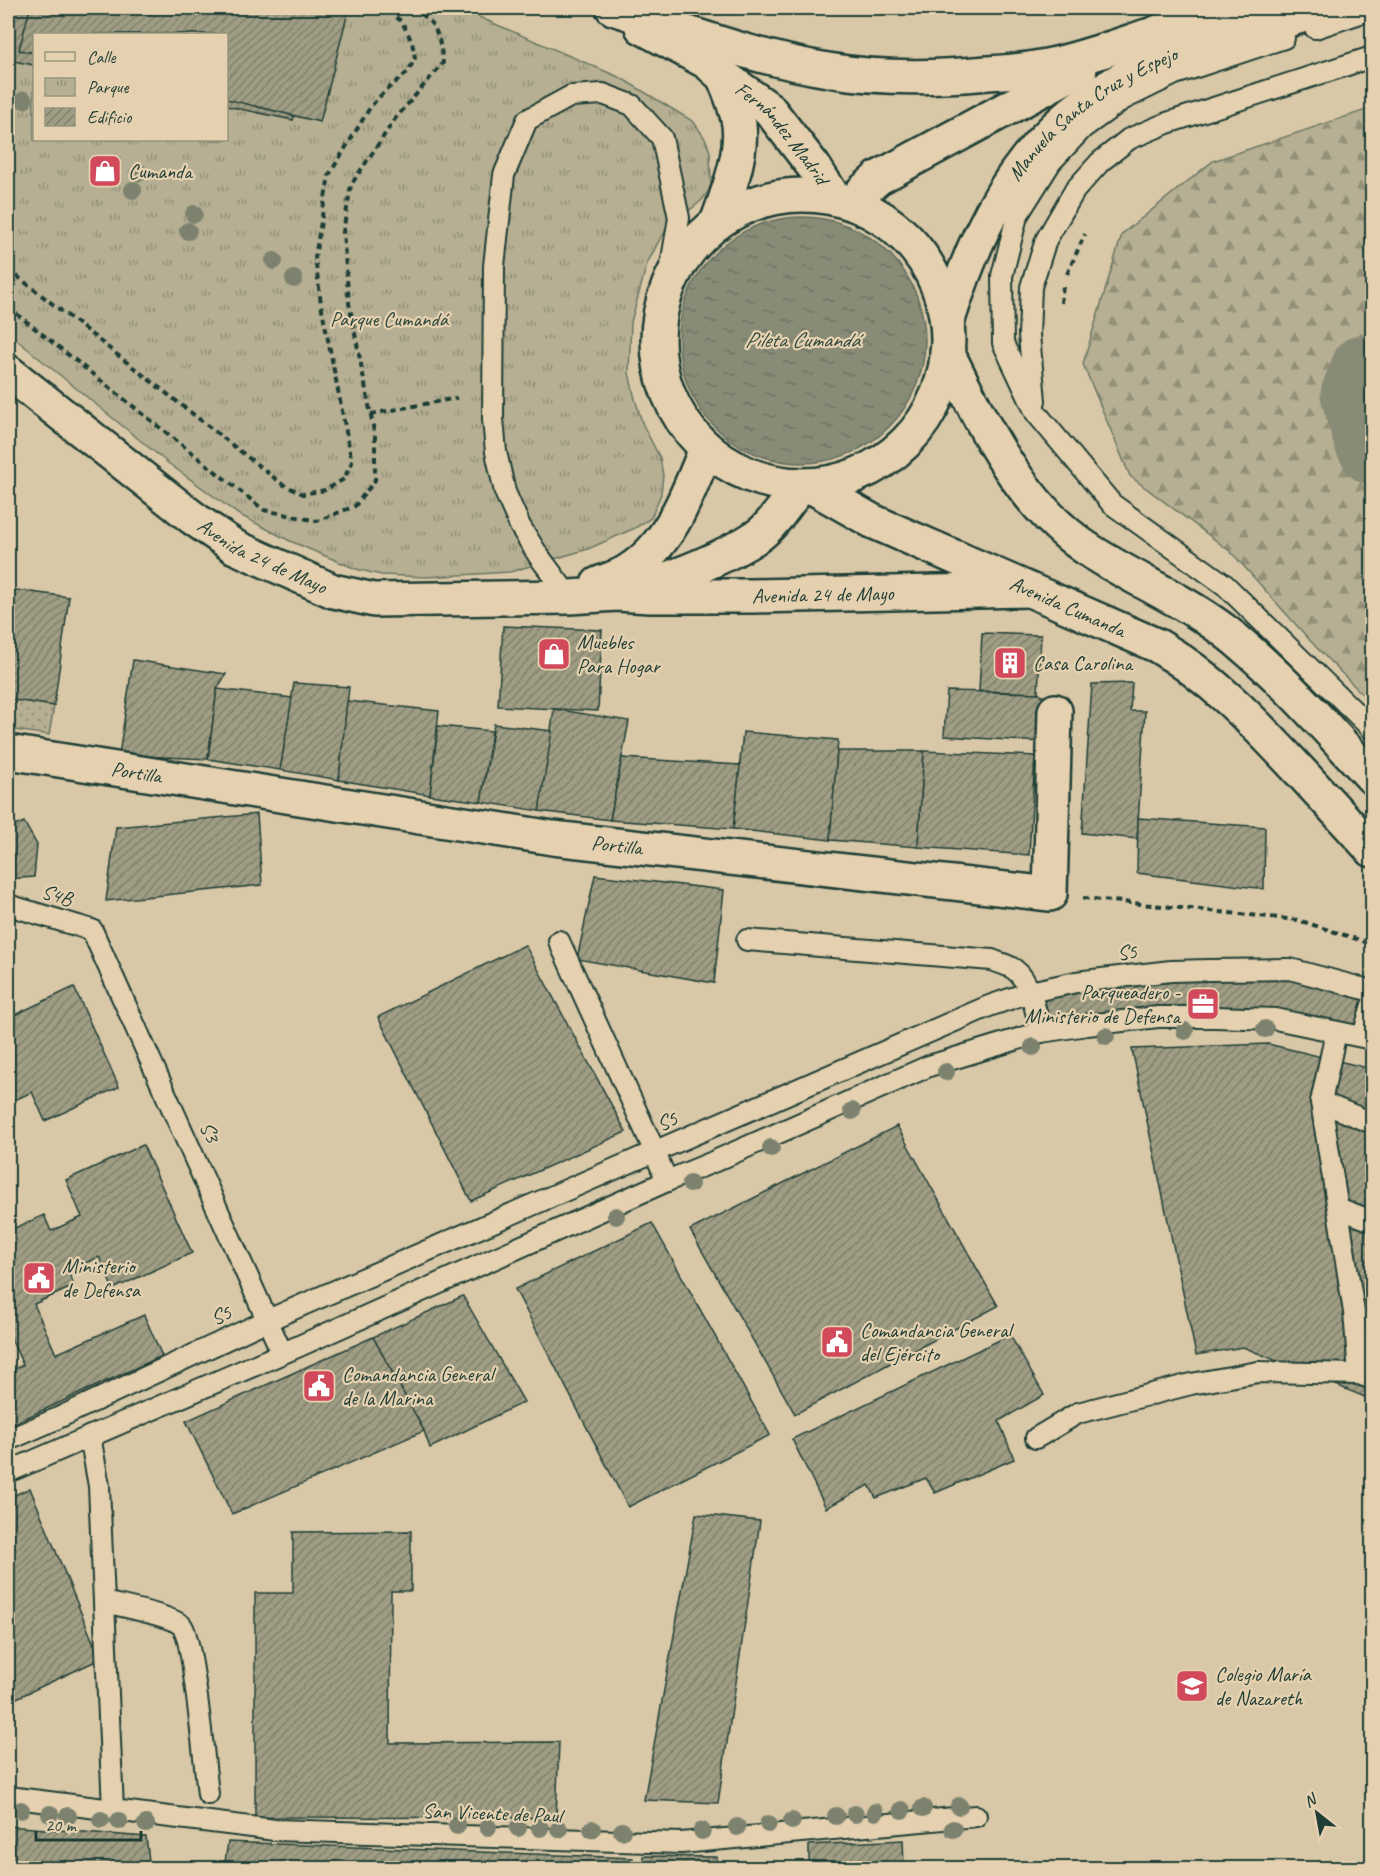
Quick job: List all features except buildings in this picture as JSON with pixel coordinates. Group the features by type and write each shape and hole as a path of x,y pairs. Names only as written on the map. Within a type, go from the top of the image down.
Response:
{"main road":[{"name":"Fernández Madrid","path":"606,8 707,62 769,109 844,201"},
{"path":"613,8 723,45 776,59 829,71 881,76 941,76 1045,67 1147,36"},
{"name":"Manuela Santa Cruz y Espejo","path":"844,201 862,191 878,178 1086,66 1147,36 1237,8"},
{"name":"Manuela Santa Cruz y Espejo","path":"805,485 839,480 867,470 892,454 923,421 937,395 945,367 947,338 961,280 981,232 1003,192 1031,153 1065,118 1115,82 1176,53 1329,8"},
{"name":"Fernández Madrid","path":"717,223 734,174 739,127 732,97 723,76"},
{"path":"805,485 770,481 747,474 725,463 706,449 680,418 667,394 657,342 659,315 667,289 679,264 696,242 717,223 740,209 766,200 807,195 844,201 879,216 913,244 936,281 947,338 981,422 1010,467 1048,516 1091,551 1188,606 1235,639 1298,698 1372,777"},
{"name":"Avenida 24 de Mayo","path":"8,372 193,518 235,547 333,591 374,600 569,597 617,594 753,596 1027,590"},
{"name":"Avenida 24 de Mayo","path":"569,597 627,572 650,553 665,536 677,516 706,449"},
{"name":"Avenida 24 de Mayo","path":"617,594 674,576 713,560 760,534 805,485"},
{"name":"Avenida Cumanda","path":"805,485 872,521 1158,646 1173,655 1215,685 1267,736 1372,850"},
{"path":"1050,894 1055,711"},
{"name":"Portilla","path":"8,752 553,838 1050,894"}],"lane":[{"path":"1372,9 1175,74 1122,100 1083,128 1051,162 1017,216 1002,276 1003,343 1036,413 1112,504 1225,585 1372,729"},
{"path":"1036,413 1029,335 1031,287 1046,240 1075,190 1100,162 1129,139 1167,123 1372,57"},
{"path":"569,597 520,526 505,492 496,452 493,419 494,266 504,175 527,120 571,96 603,94 632,105 662,138 679,218 667,289"},
{"path":"1267,736 1300,789 1372,865"},
{"name":"S4B","path":"8,904 92,930"},
{"name":"S3","path":"92,930 282,1353"},
{"path":"747,940 992,960 1015,970 1030,992 1041,1032"},
{"path":"560,941 667,1181"},
{"name":"S5","path":"8,1440 268,1320 990,1006 1030,992 1076,982 1171,971 1290,969 1372,991"},
{"path":"8,1472 929,1066 1041,1032 1146,1018 1275,1019 1368,1038 1372,1005"},
{"path":"1036,1438 1078,1413 1191,1384 1258,1372 1366,1376 1363,1315 1338,1208 1321,1102 1336,1032"},
{"path":"1321,1102 1372,1123"},
{"path":"1338,1208 1372,1221"},
{"path":"90,1436 99,1486 113,1810"},
{"path":"104,1602 173,1620 184,1627 190,1651 208,1794"},
{"name":"San Vicente de Paul","path":"8,1797 275,1830 681,1843 976,1816"}],"path":[{"path":"8,269 282,484 303,494 325,490 344,479 352,462 321,304 315,256 329,175 371,106 408,72 414,58 412,42 402,22 385,8"},
{"path":"8,307 264,510 317,521 356,506 375,480 375,436 349,303 343,231 351,185 395,119 442,63 439,39 428,17 412,8"},
{"path":"1061,307 1063,285 1085,233"},
{"path":"371,414 457,398"},
{"path":"1050,894 1298,920 1372,944"}],"green space":[{"name":"Parque Cumandá","path":"8,8 458,8 621,78 694,122 706,140 710,152 711,184 708,192 701,201 670,226 660,239 647,264 631,322 629,373 643,425 660,458 663,475 661,494 651,518 635,528 588,549 510,572 427,577 381,575 356,569 290,541 238,514 168,463 8,333"},
{"path":"1372,108 1372,704 1316,647 1231,552 1130,476 1083,364 1122,234 1213,161"},
{"path":"8,699 54,706 49,735 8,729"}],"water":[{"name":"Pileta Cumandá","path":"790,217 814,217 838,222 860,231 889,253 905,272 916,293 923,316 925,340 923,364 916,387 905,408 889,427 870,443 838,458 814,463 790,463 766,458 744,449 724,435 707,418 693,398 684,376 679,352 679,328 684,304 693,282 707,262 724,245 744,231 766,222"}],"waterway":[{"path":"1372,365 1363,366 1352,394 1365,440 1372,453"}],"place":[{"name":"Cumanda","path":"105,171"},
{"name":"Muebles Para Hogar","path":"554,654"},
{"name":"Casa Carolina","path":"1010,663"},
{"name":"Parqueadero - Ministerio de Defensa","path":"1203,1004"},
{"name":"Ministerio de Defensa","path":"39,1278"},
{"name":"Comandancia General del Ejército","path":"837,1342"},
{"name":"Comandancia General de la Marina","path":"319,1386"},
{"name":"Colegio María de Nazareth","path":"1192,1686"}]}
